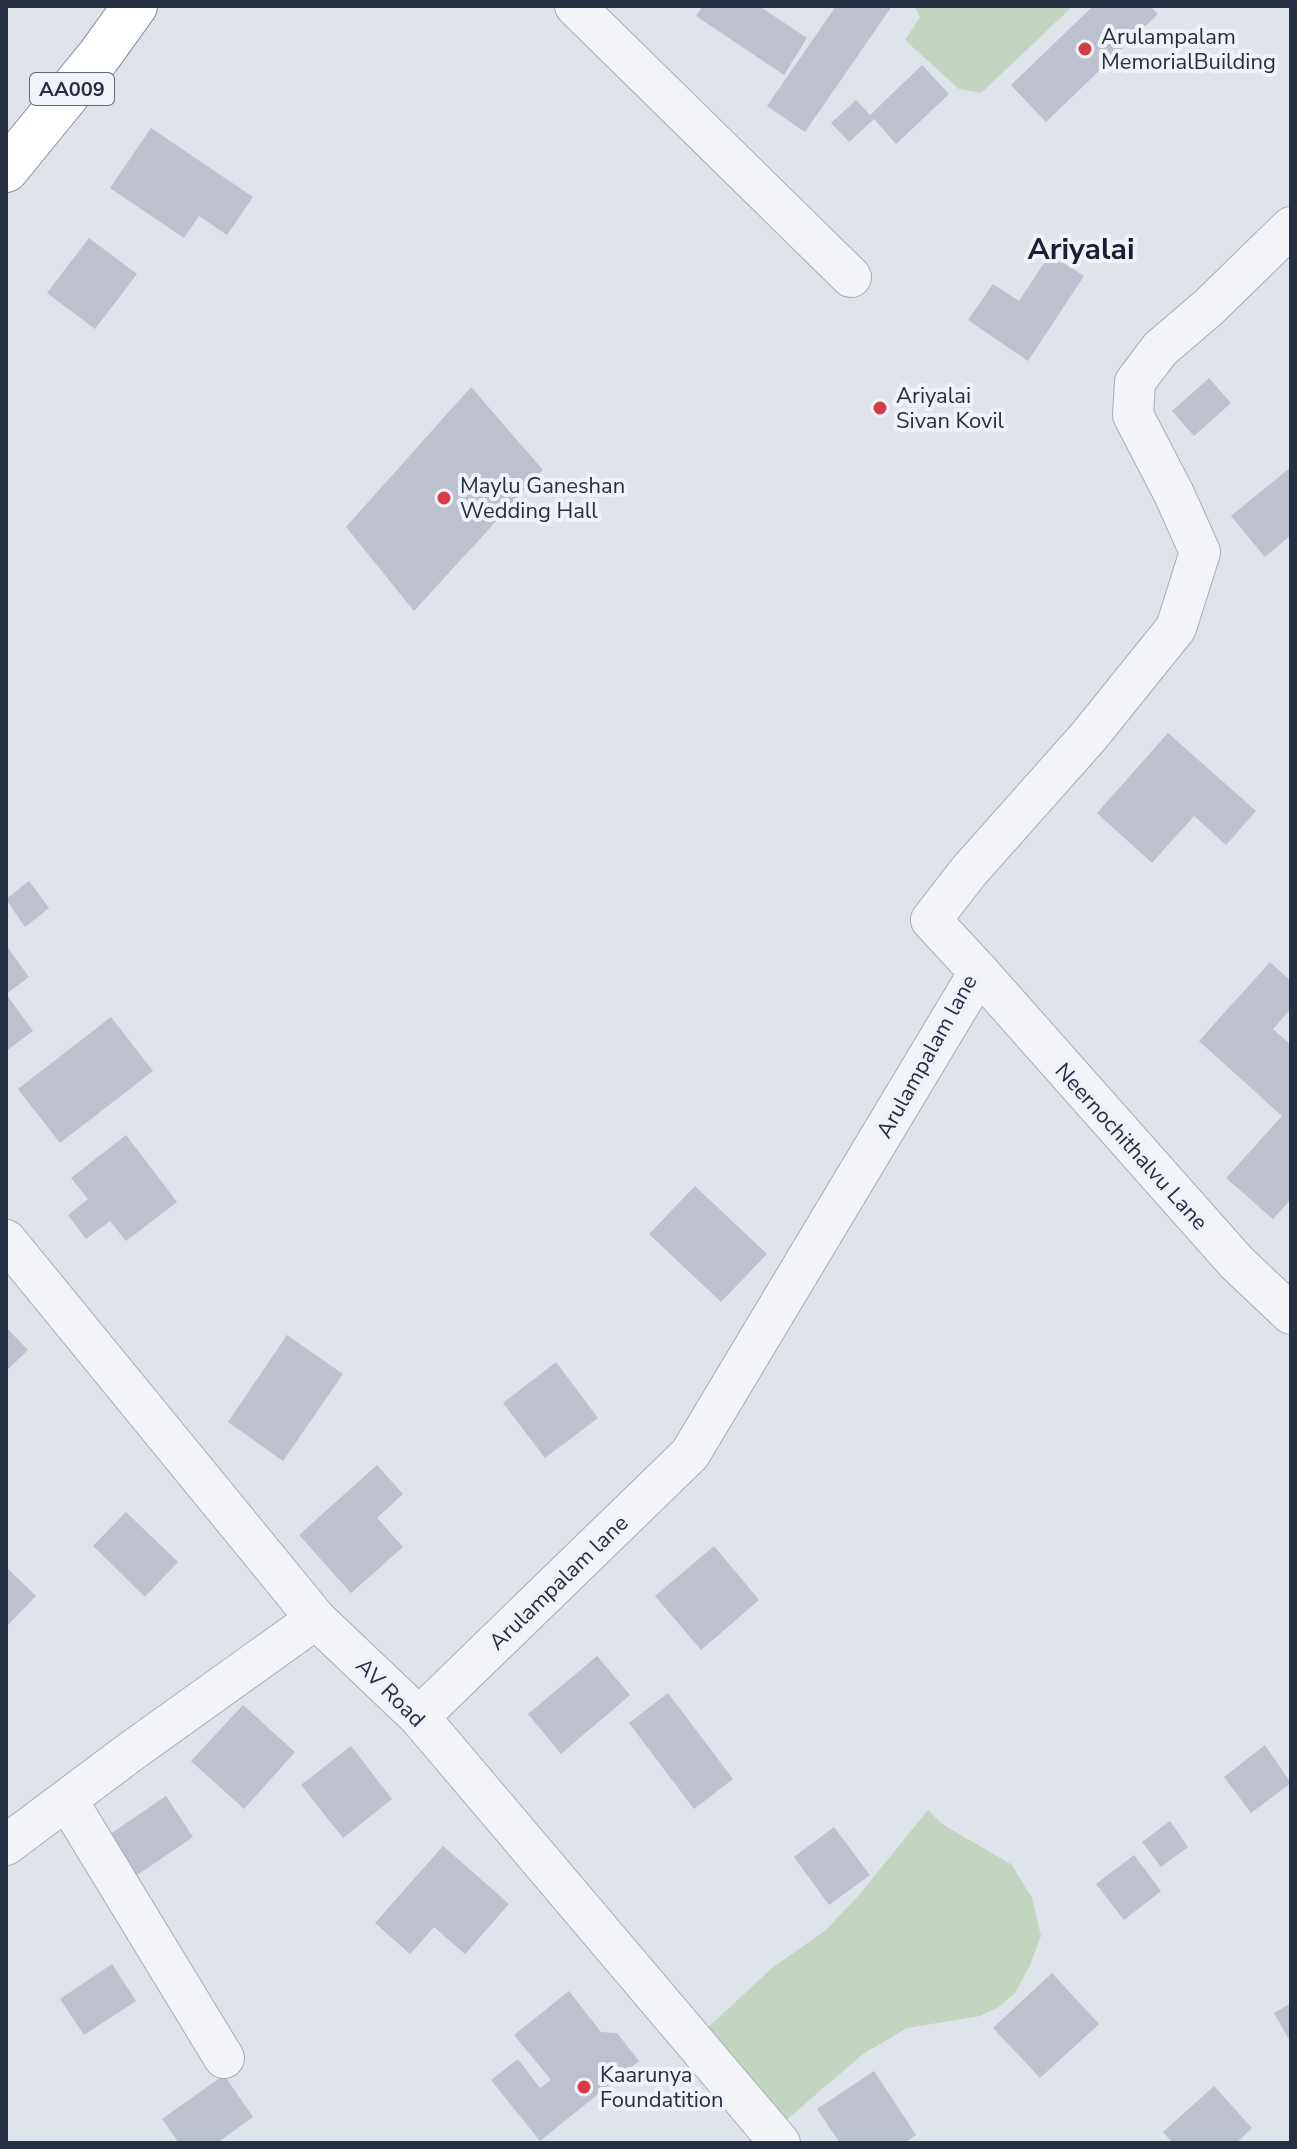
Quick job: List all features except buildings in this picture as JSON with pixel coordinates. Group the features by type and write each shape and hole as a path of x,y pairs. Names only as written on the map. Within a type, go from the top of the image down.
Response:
{"highway":[{"name":"AA009","path":"6,170 99,56 135,6"}],"street":[{"path":"575,6 851,277"},
{"name":"Arulampalam lane","path":"419,1717 690,1454 979,972 931,920 969,871 1089,736 1176,628 1200,552 1133,415 1135,382 1160,349 1209,307 1291,227"},
{"name":"Neernochithalvu Lane","path":"979,972 1237,1263 1291,1314"},
{"name":"AV Road","path":"6,1240 316,1619 419,1717 780,2143"},
{"path":"6,1845 316,1619"},
{"path":"67,1800 224,2058"}],"green space":[{"path":"914,6 1073,6 981,93 959,89 905,40 920,17"},
{"path":"928,1810 942,1824 1012,1865 1032,1898 1041,1936 1030,1965 1015,1993 999,2007 980,2016 907,2028 863,2054 771,2133 693,2041 772,1968 826,1930 859,1895"}],"place":[{"name":"Arulampalam MemorialBuilding","path":"1085,49"},
{"name":"Ariyalai Sivan Kovil","path":"880,408"},
{"name":"Maylu Ganeshan Wedding Hall","path":"444,498"},
{"name":"Kaarunya Foundatition","path":"584,2087"}],"district":[{"name":"Ariyalai","path":"1081,249"}]}
